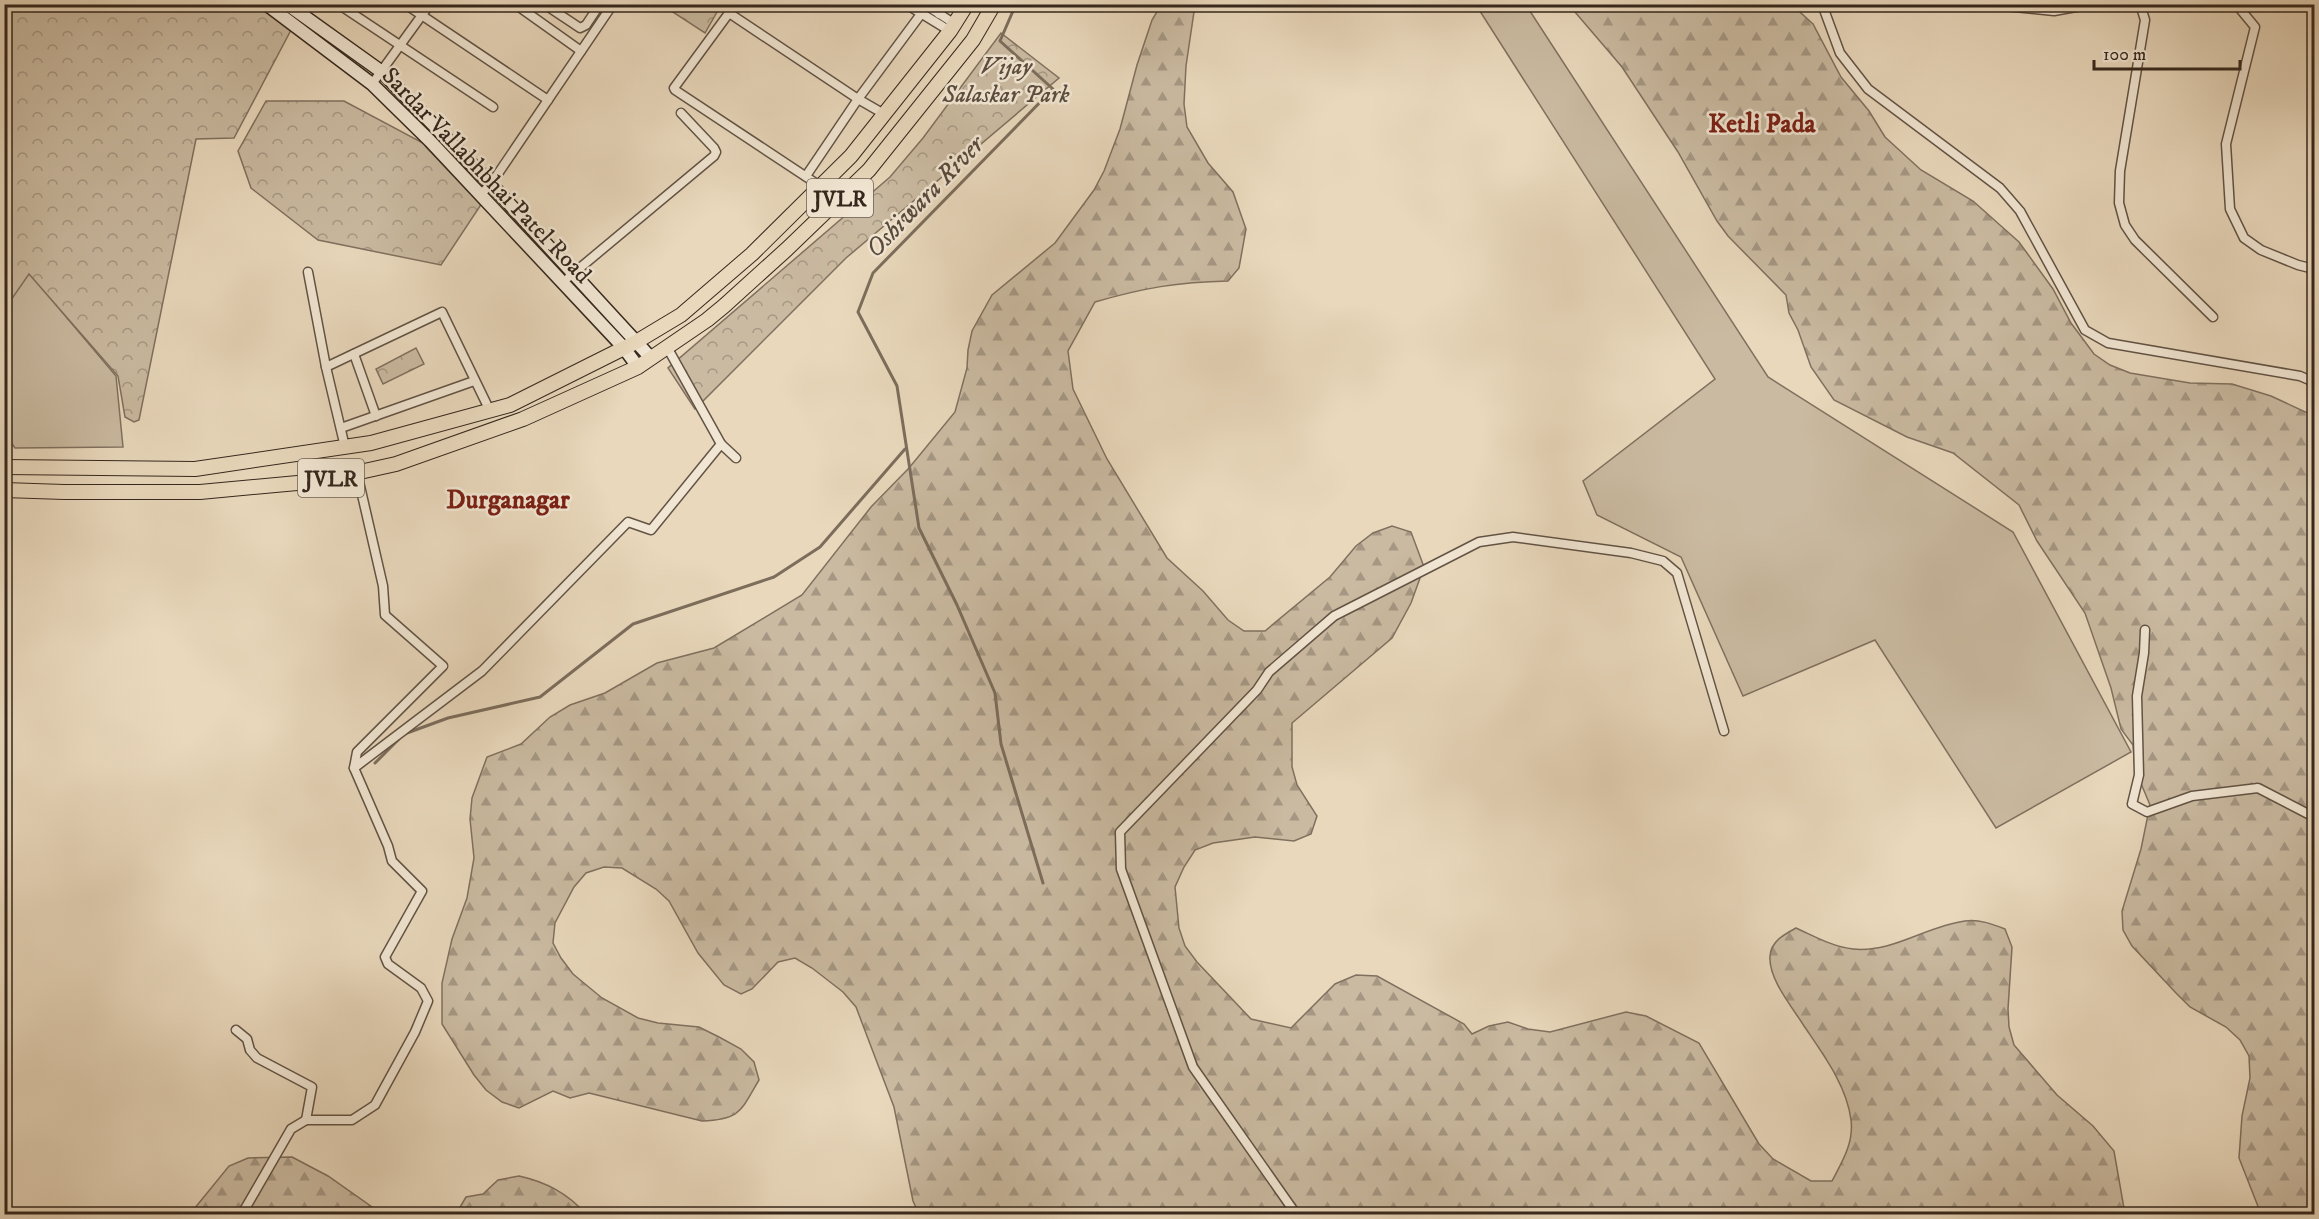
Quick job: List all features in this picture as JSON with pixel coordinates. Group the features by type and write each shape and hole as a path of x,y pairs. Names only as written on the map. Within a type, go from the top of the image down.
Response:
{"main road":[{"name":"Sardar Vallabhbhai Patel Road","path":"266,4 372,84 480,195 561,283 630,345 651,358"},
{"name":"Sardar Vallabhbhai Patel Road","path":"287,4 382,72 491,184 573,274 630,345 638,367"},
{"name":"JVLR","path":"4,466 195,469 371,443 510,405 630,345 681,315 752,254 851,156 952,28 967,4"},
{"name":"JVLR","path":"4,490 200,492 319,481 396,464 523,419 638,367 724,306 869,170 973,40 994,4"}],"street":[{"path":"338,4 493,107"},
{"path":"405,4 548,100"},
{"path":"372,84 430,4"},
{"path":"515,4 581,51"},
{"path":"544,4 580,28 586,26 600,4"},
{"path":"480,195 491,184 613,4"},
{"path":"906,4 921,14 952,28"},
{"path":"924,4 939,14 952,28"},
{"path":"939,14 945,4"},
{"path":"1822,4 1840,53 1868,89 2000,188 2020,211 2085,330 2108,343 2300,376 2314,382"},
{"path":"1984,4 2054,11 2092,4"},
{"path":"2140,4 2145,20 2120,171 2119,203 2125,225 2134,240 2212,317"},
{"path":"2236,4 2255,27 2226,144 2230,209 2244,238 2261,250 2314,269"},
{"path":"820,186 675,90 674,88 729,9 858,99 884,114"},
{"path":"806,176 858,99 921,14"},
{"path":"561,283 714,156 716,152 714,148 681,113"},
{"path":"308,272 326,367 345,447"},
{"path":"326,367 441,312 490,411"},
{"path":"667,347 721,444 736,458"},
{"path":"354,354 376,416"},
{"path":"341,428 474,381"},
{"path":"354,768 482,671 627,522 651,530 721,444"},
{"path":"242,1215 291,1129 306,1120 352,1120 375,1105 415,1032 428,1001 421,988 388,964 386,957 422,891 392,861 388,846 354,768 357,752 443,666 386,615 383,586 357,472"},
{"path":"1296,1215 1193,1066 1122,869 1120,832 1257,690 1269,672 1334,616 1479,542 1513,537 1631,553 1663,561 1677,573 1724,731"},
{"path":"2145,630 2137,696 2139,775 2132,804 2147,812 2192,796 2258,788 2314,816"},
{"path":"236,1030 247,1040 250,1050 257,1058 312,1087 306,1120"}],"green space":[{"path":"4,5 257,5 291,30 234,138 196,139 139,420 134,422 125,417 118,376 29,274 11,300 5,295 4,90 10,87 5,74"},
{"path":"662,5 721,5 705,33"},
{"path":"1161,5 1195,5 1186,66 1184,104 1187,127 1208,163 1233,192 1246,229 1239,268 1228,281 1161,287 1095,302 1068,351 1073,389 1107,459 1167,558 1203,591 1228,620 1244,631 1265,631 1330,577 1356,546 1373,533 1392,526 1411,532 1424,567 1411,603 1392,638 1292,723 1292,767 1297,785 1317,816 1311,834 1294,841 1255,837 1213,843 1195,850 1184,867 1175,887 1179,928 1185,946 1197,962 1251,1019 1291,1028 1335,984 1356,975 1377,976 1464,1024 1472,1034 1489,1026 1508,1022 1528,1029 1550,1032 1626,1012 1646,1016 1699,1043 1759,1144 1773,1159 1811,1181 1832,1181 1851,1137 1849,1107 1833,1071 1777,984 1770,965 1773,946 1779,939 1796,928 1838,946 1868,949 1896,943 1951,924 1970,921 1985,922 2005,929 2012,947 2008,1009 2009,1027 2014,1045 2057,1095 2093,1126 2114,1151 2125,1214 919,1214 913,1201 894,1107 856,1007 843,992 795,958 778,962 752,989 741,994 724,985 698,953 669,901 656,889 622,868 604,867 586,873 574,887 555,923 553,943 573,974 602,998 638,1018 658,1023 699,1027 741,1049 754,1062 759,1080 743,1106 725,1118 702,1121 589,1093 570,1098 553,1091 519,1108 502,1102 486,1090 474,1075 442,1024 442,983 452,939 467,898 474,858 470,819 472,798 487,757 521,744 550,717 570,705 605,693 657,663 714,648 802,595 871,507 909,468 955,412 967,368 972,331 992,295 1055,243 1094,190 1120,129 1137,65 1152,20"},
{"path":"1476,5 1526,5 1768,377 2013,532 2131,752 1996,828 1875,640 1743,696 1681,557 1597,515 1583,481 1715,379"},
{"path":"1569,5 1792,5 1813,24 1841,77 1869,111 1885,137 1921,170 1973,201 2019,242 2053,289 2071,323 2094,354 2110,365 2130,373 2190,383 2232,384 2271,396 2314,416 2314,1214 2261,1214 2239,1158 2242,1116 2250,1078 2249,1056 2240,1040 2226,1027 2190,1007 2176,993 2132,946 2123,930 2122,911 2141,849 2150,805 2135,769 2133,745 2121,729 2111,688 2085,613 2037,541 2019,505 1953,453 1907,437 1834,400 1811,367 1798,330 1789,313 1786,295 1728,236 1678,152 1622,67"},
{"name":"Vijay Salaskar Park","path":"1001,33 1059,78 846,258 695,409 668,368 890,177 923,138"},
{"path":"266,101 344,101 423,143 482,203 441,265 318,240 251,188 238,151"},
{"path":"29,273 116,376 123,447 15,448 5,434 4,295 11,299"},
{"path":"416,348 424,364 383,384 376,369"},
{"path":"292,1157 328,1176 382,1214 190,1214 229,1166 248,1158"},
{"path":"519,1176 556,1189 586,1214 456,1214 466,1197 483,1194 498,1180"}],"waterway":[{"name":"Oshiwara River","path":"1016,4 1000,41 1053,89 873,273 858,312 897,386 919,528 957,605 995,693 1001,744 1043,883"},
{"path":"407,733 448,718 540,697 633,624 774,577 820,547 905,449"},
{"path":"375,763 399,739"}],"district":[{"name":"Ketli Pada","path":"1762,123"},
{"name":"Durganagar","path":"508,499"}]}
